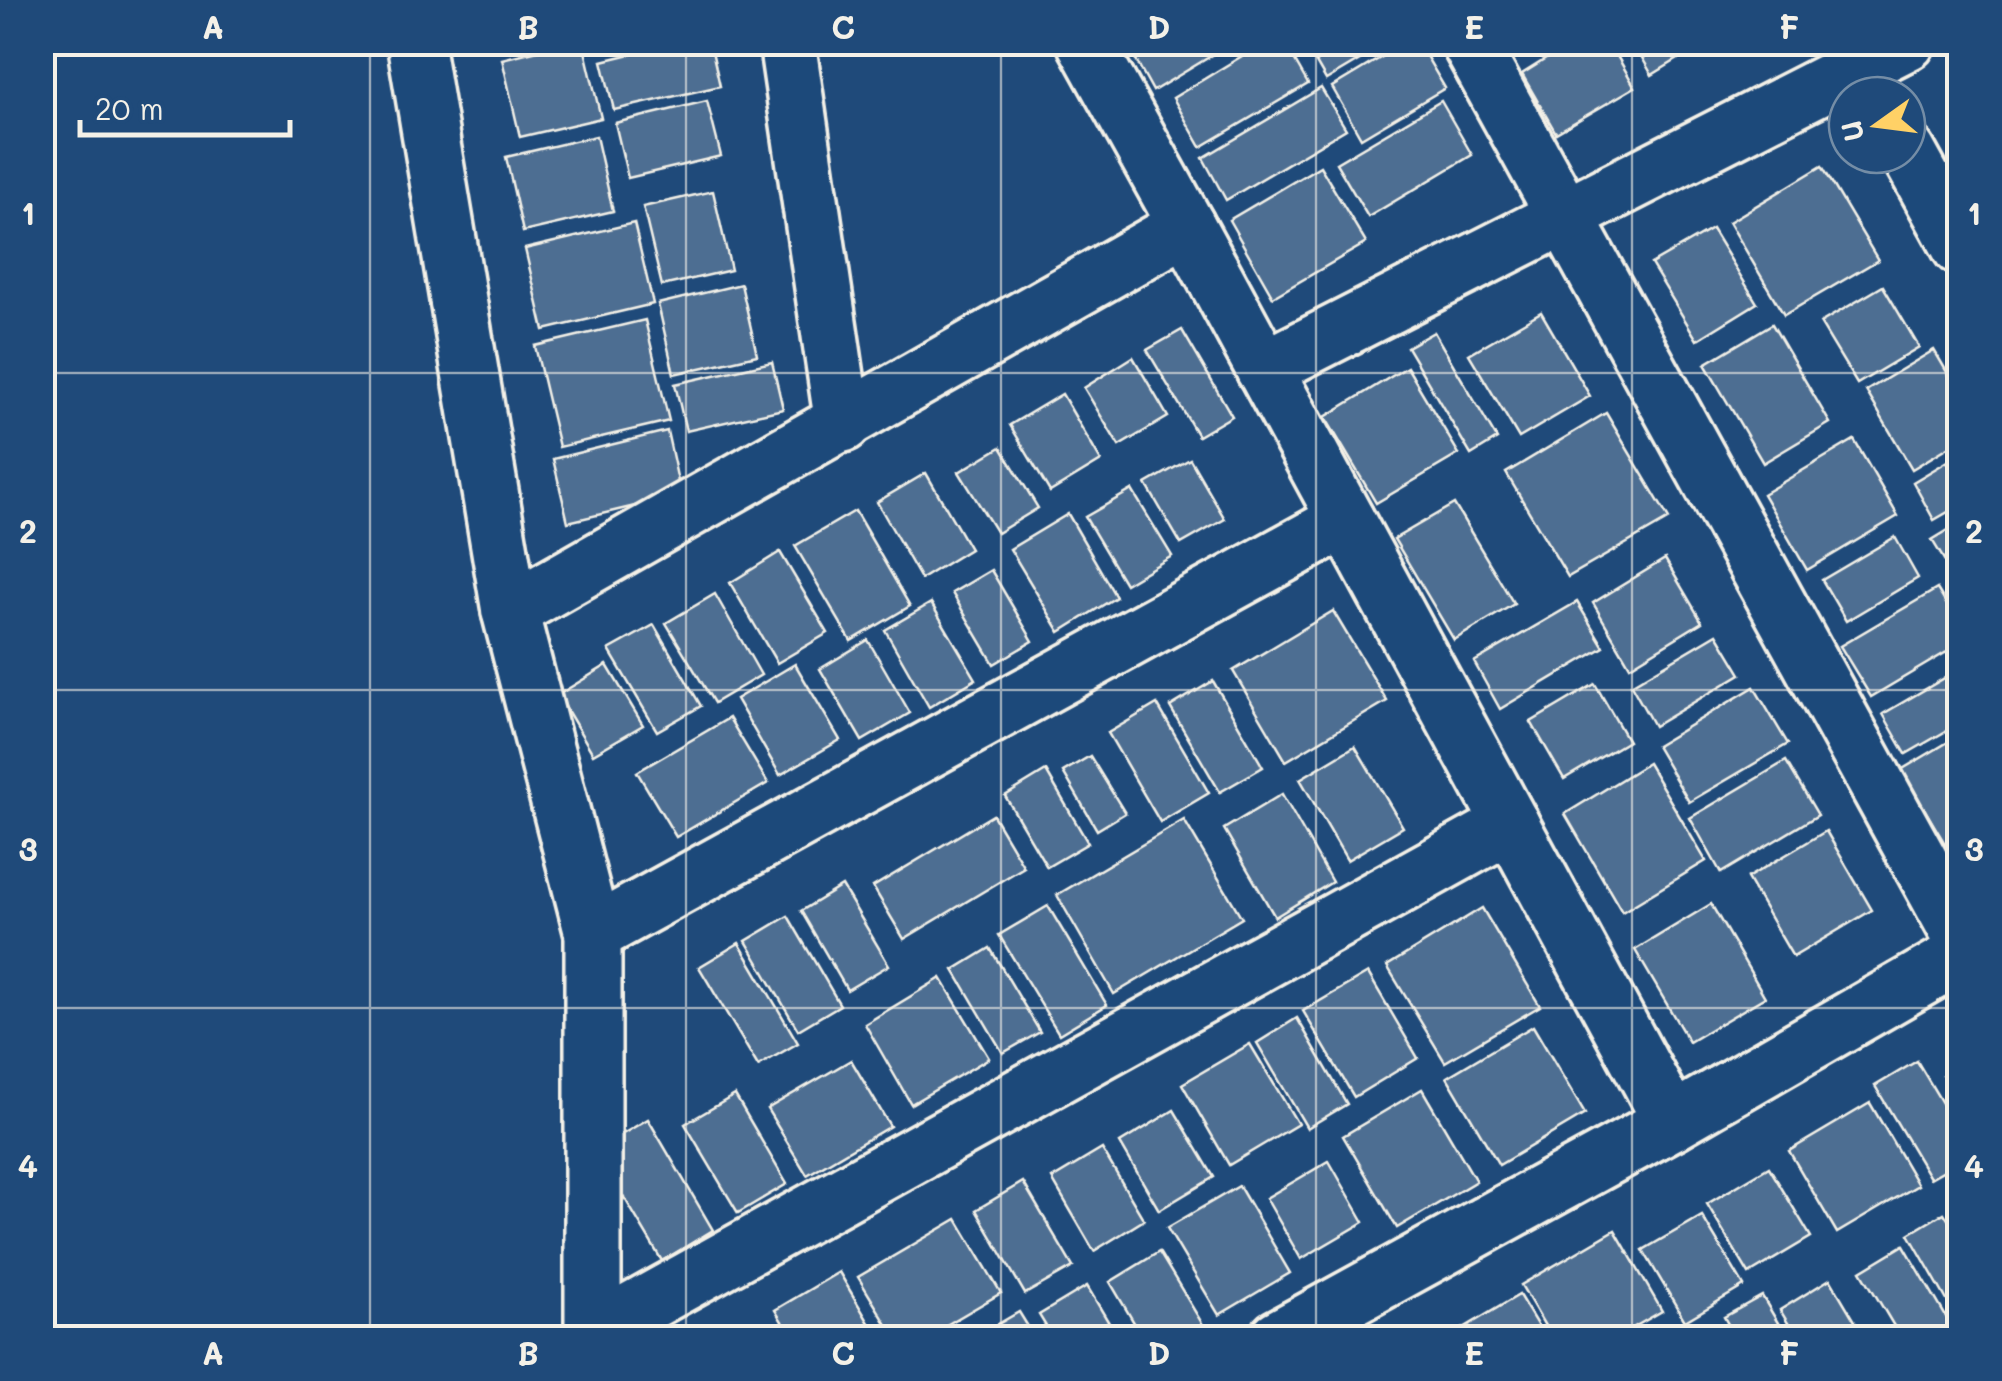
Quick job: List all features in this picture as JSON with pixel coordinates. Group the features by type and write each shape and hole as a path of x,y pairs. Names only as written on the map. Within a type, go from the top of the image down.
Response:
{"street":[{"path":"415,42 510,612 594,934 593,1336 1510,824"},
{"path":"788,42 843,424"},
{"path":"1085,42 1672,1122"},
{"path":"1469,42 1960,935"},
{"path":"1264,369 1873,62"},
{"path":"1920,175 1960,247"},
{"path":"510,612 1187,226"},
{"path":"594,934 1346,520"},
{"path":"1278,1338 1672,1122 1960,956"}],"building":[{"path":"583,42 601,118 520,137 502,59"},
{"path":"680,42 710,42 720,86 614,110 602,61"},
{"path":"1126,42 1234,42 1153,91"},
{"path":"1265,42 1284,42 1308,84 1201,147 1173,98"},
{"path":"1304,42 1390,42 1326,80"},
{"path":"1407,42 1418,42 1445,88 1361,138 1332,87"},
{"path":"1500,42 1530,42 1508,56"},
{"path":"1573,42 1609,42 1635,87 1556,133 1522,74"},
{"path":"1633,42 1706,42 1652,75"},
{"path":"1321,88 1346,129 1226,200 1203,158"},
{"path":"707,101 721,156 628,178 615,123"},
{"path":"1441,101 1472,155 1368,217 1336,163"},
{"path":"596,136 613,211 523,232 506,157"},
{"path":"1320,166 1366,243 1273,297 1229,220"},
{"path":"1822,166 1878,260 1784,315 1729,222"},
{"path":"713,191 731,270 662,286 643,207"},
{"path":"634,223 653,304 544,330 525,249"},
{"path":"1712,229 1757,303 1697,340 1651,264"},
{"path":"741,284 757,355 674,374 658,304"},
{"path":"1883,286 1919,347 1857,384 1820,323"},
{"path":"1541,312 1590,396 1519,438 1469,354"},
{"path":"645,320 669,421 559,447 535,346"},
{"path":"1772,324 1830,423 1763,463 1705,364"},
{"path":"1182,330 1232,416 1198,436 1147,350"},
{"path":"1434,332 1497,439 1471,455 1407,347"},
{"path":"1934,350 1960,394 1960,440 1912,469 1866,391"},
{"path":"1133,357 1168,417 1119,446 1084,388"},
{"path":"772,362 783,409 686,431 675,384"},
{"path":"1407,367 1459,454 1376,503 1325,417"},
{"path":"1062,394 1101,461 1050,492 1010,425"},
{"path":"1606,413 1669,519 1568,577 1506,473"},
{"path":"667,431 681,495 568,522 553,459"},
{"path":"1854,440 1898,516 1807,570 1763,494"},
{"path":"1001,447 1038,508 997,533 959,472"},
{"path":"1960,454 1960,505 1934,520 1913,482"},
{"path":"1190,459 1225,519 1181,544 1146,484"},
{"path":"926,473 970,549 921,579 877,502"},
{"path":"1132,490 1172,556 1125,584 1085,517"},
{"path":"1454,504 1514,604 1454,640 1394,539"},
{"path":"855,511 910,606 851,641 795,546"},
{"path":"1068,514 1116,597 1060,632 1010,549"},
{"path":"1960,523 1960,586 1932,540"},
{"path":"1895,537 1918,578 1846,621 1822,580"},
{"path":"780,552 828,633 777,663 730,583"},
{"path":"1665,559 1702,622 1630,666 1593,603"},
{"path":"991,570 1033,641 994,664 952,593"},
{"path":"1937,589 1960,626 1960,644 1871,697 1840,646"},
{"path":"715,594 761,675 714,703 666,623"},
{"path":"1577,602 1604,647 1500,709 1474,662"},
{"path":"931,603 976,679 929,707 885,630"},
{"path":"1333,611 1387,701 1286,761 1233,671"},
{"path":"654,625 701,706 657,731 609,650"},
{"path":"1717,634 1741,674 1654,726 1631,685"},
{"path":"868,640 910,713 862,741 820,669"},
{"path":"795,664 840,740 780,775 736,699"},
{"path":"607,665 643,725 593,754 558,695"},
{"path":"1960,669 1960,723 1906,754 1883,714"},
{"path":"1213,681 1263,767 1220,792 1170,707"},
{"path":"1595,684 1628,741 1564,779 1531,722"},
{"path":"1754,687 1788,744 1689,802 1656,746"},
{"path":"1157,704 1209,793 1160,822 1108,733"},
{"path":"729,718 768,783 676,837 637,772"},
{"path":"1960,735 1960,869 1901,770"},
{"path":"1355,746 1403,827 1347,860 1300,779"},
{"path":"1090,756 1125,813 1097,830 1063,772"},
{"path":"1786,761 1818,815 1721,873 1690,818"},
{"path":"1648,763 1706,861 1622,912 1565,814"},
{"path":"1046,771 1088,843 1047,867 1005,796"},
{"path":"1282,794 1332,882 1275,917 1224,829"},
{"path":"993,815 1024,867 904,939 873,887"},
{"path":"1184,820 1242,918 1114,994 1057,895"},
{"path":"1826,831 1872,910 1793,957 1747,878"},
{"path":"842,886 889,965 847,990 801,911"},
{"path":"1711,904 1765,997 1689,1042 1635,950"},
{"path":"1048,906 1107,1005 1059,1034 999,935"},
{"path":"1482,908 1540,1006 1445,1062 1387,966"},
{"path":"788,916 840,1005 798,1030 746,941"},
{"path":"739,943 798,1043 758,1066 699,967"},
{"path":"990,948 1040,1032 1003,1053 954,970"},
{"path":"1368,973 1418,1058 1354,1097 1303,1011"},
{"path":"941,978 989,1058 911,1104 865,1024"},
{"path":"1297,1018 1347,1104 1307,1128 1257,1043"},
{"path":"1533,1026 1585,1114 1499,1165 1447,1077"},
{"path":"1250,1044 1298,1124 1229,1165 1182,1084"},
{"path":"851,1060 890,1126 807,1175 767,1109"},
{"path":"1917,1061 1960,1133 1960,1161 1930,1178 1875,1086"},
{"path":"1960,1065 1960,1104 1943,1075"},
{"path":"1422,1089 1476,1181 1397,1228 1343,1136"},
{"path":"735,1095 787,1184 738,1213 685,1124"},
{"path":"1870,1103 1918,1185 1837,1233 1789,1151"},
{"path":"1174,1110 1214,1177 1159,1210 1120,1143"},
{"path":"648,1119 713,1230 662,1261 596,1150"},
{"path":"1102,1149 1144,1220 1094,1251 1052,1179"},
{"path":"1329,1161 1364,1222 1301,1259 1266,1198"},
{"path":"1769,1167 1811,1237 1749,1274 1707,1204"},
{"path":"1023,1182 1073,1267 1025,1294 976,1210"},
{"path":"1239,1186 1290,1273 1219,1315 1167,1228"},
{"path":"1944,1213 1960,1238 1957,1318 1909,1234"},
{"path":"1702,1216 1744,1286 1685,1321 1643,1250"},
{"path":"957,1219 1001,1293 924,1338 895,1338 858,1277"},
{"path":"1615,1230 1662,1311 1615,1338 1552,1338 1521,1285"},
{"path":"1904,1245 1952,1327 1932,1338 1901,1338 1861,1271"},
{"path":"1159,1252 1211,1338 1143,1338 1110,1282"},
{"path":"839,1272 878,1338 792,1338 775,1310"},
{"path":"1830,1279 1865,1338 1797,1338 1780,1310"},
{"path":"1087,1286 1118,1338 1053,1338 1039,1315"},
{"path":"1519,1295 1545,1338 1447,1338"},
{"path":"1762,1296 1787,1338 1736,1338 1724,1317"},
{"path":"1019,1312 1035,1338 974,1338"}]}
